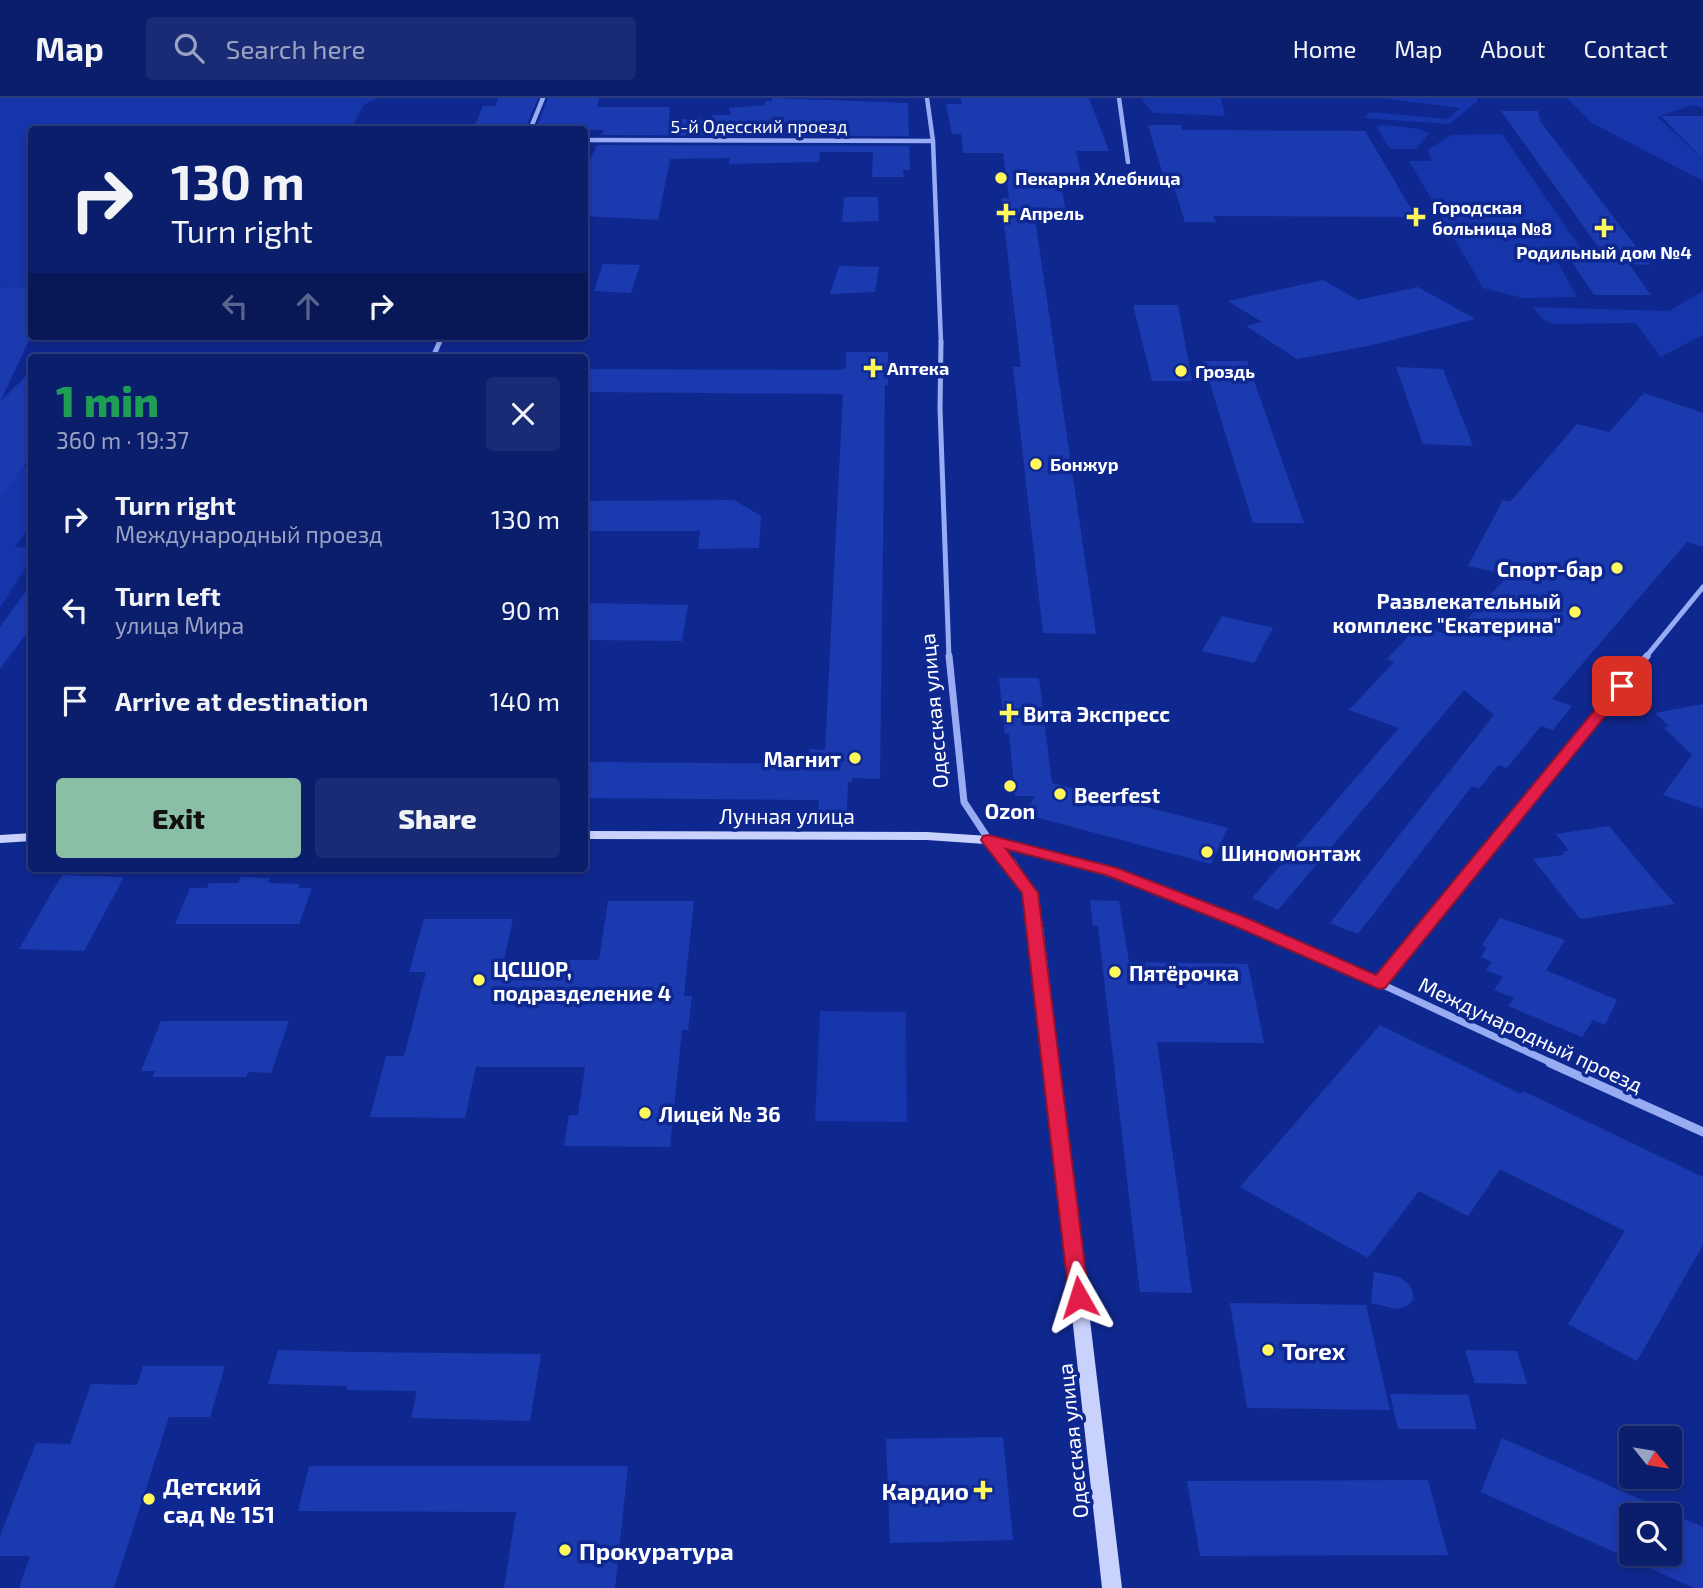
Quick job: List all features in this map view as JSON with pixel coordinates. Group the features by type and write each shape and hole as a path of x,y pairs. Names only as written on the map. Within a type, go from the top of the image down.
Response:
{"street":[{"path":"532,126 543,98"},
{"name":"Одесская улица","path":"927,98 933,141 942,360 940,408 949,665 964,802 974,821 1011,864 1030,893 1112,1588"},
{"path":"1119,98 1128,162"},
{"name":"5-й Одесский проезд","path":"588,140 933,141"},
{"path":"1379,984 1703,587"},
{"name":"Лунная улица","path":"588,835 917,836 989,840"},
{"path":"0,839 28,837"},
{"name":"Международный проезд","path":"989,840 1112,872 1243,923 1703,1132"}],"shaded area":[{"path":"0,98 377,98 364,105 353,125 358,126 28,126 28,286 0,288"},
{"path":"1140,98 1221,98 1225,116 1154,113"},
{"path":"1381,98 1477,98 1478,101 1449,124 1364,118 1370,112 1448,119 1460,108"},
{"path":"1567,98 1703,98 1703,108 1691,105 1658,117 1696,153 1703,153 1703,181 1592,123"},
{"path":"1376,126 1419,129 1429,133 1416,149 1390,149"},
{"path":"1502,134 1586,256 1555,257 1577,297 1523,298 1483,288 1409,161 1431,161 1428,150 1451,135"},
{"path":"1703,291 1703,335 1661,357 1636,323 1552,324 1532,307 1669,311"},
{"path":"16,466 28,466 28,528 15,547 28,548 28,564 0,608 0,499"},
{"path":"820,1011 906,1012 907,1122 815,1121"}],"building":[{"path":"498,98 538,98 526,126 475,126 483,106 495,106"},
{"path":"548,98 599,98 597,107 670,107 669,119 711,119 713,115 731,115 729,108 765,105 765,101 772,101 772,98 908,103 909,136 601,135 604,130 588,130 588,126 537,126"},
{"path":"960,98 1089,98 1109,151 1076,151 1083,184 1061,184 1066,213 1034,212 1096,634 1043,633 1013,367 1021,367 1001,198 1009,198 1003,153 963,153 961,134 952,134 946,104 962,104"},
{"name":"Родильный дом №4","path":"1501,111 1538,111 1540,121 1650,265 1629,264 1651,295 1594,295 1570,259 1607,259"},
{"path":"1661,116 1703,116 1703,159"},
{"path":"1148,125 1181,125 1182,130 1365,131 1416,217 1213,216 1216,222 1185,222 1171,178 1164,178"},
{"path":"597,145 909,146 910,170 903,170 904,177 872,177 873,152 820,152 819,162 729,164 730,158 670,159 658,220 588,216 588,164"},
{"path":"844,197 878,197 879,221 842,222"},
{"path":"603,264 640,265 631,293 594,291"},
{"path":"839,266 879,267 875,292 830,294"},
{"path":"1323,280 1358,300 1418,287 1475,319 1368,346 1297,359 1246,326 1262,322 1228,301"},
{"path":"28,286 29,340 0,402 0,288"},
{"path":"1133,305 1178,305 1192,381 1152,381"},
{"path":"846,352 888,352 888,385 885,385 880,779 852,778 852,782 848,782 847,813 818,812 819,800 588,798 588,762 809,764 810,749 825,750 843,394 588,392 588,369 846,368"},
{"path":"1203,361 1247,361 1304,523 1253,523"},
{"path":"1396,367 1443,369 1473,446 1423,444"},
{"path":"28,374 28,460 0,499 0,402"},
{"path":"1644,393 1703,413 1703,547 1687,542 1552,699 1572,706 1553,730 1541,726 1507,768 1498,765 1479,789 1472,786 1358,934 1330,923 1494,715 1464,690 1278,910 1252,898 1399,728 1349,710 1394,662 1387,659 1419,625 1451,636 1509,575 1468,566 1503,500 1510,502 1577,424 1609,432"},
{"path":"734,500 761,516 759,548 698,549 700,531 588,531 588,501"},
{"path":"28,588 28,631 0,669 0,627"},
{"path":"588,603 688,605 682,641 588,640"},
{"path":"1222,616 1273,628 1254,663 1202,651"},
{"path":"999,678 1039,678 1052,783 1228,828 1211,864 1024,814 1035,796 1015,796 1009,734 1005,734"},
{"path":"1703,704 1703,809 1663,795 1692,755 1664,728 1669,726 1655,713"},
{"path":"1609,826 1675,904 1580,919 1533,859 1564,855 1563,852 1569,851 1556,834"},
{"path":"62,875 124,877 84,951 19,949"},
{"path":"240,877 270,878 268,883 300,884 298,888 312,888 299,924 175,924 190,888 207,888 209,883 238,883"},
{"path":"1090,900 1119,901 1129,962 1248,964 1264,1043 1157,1042 1192,1293 1140,1292 1098,926 1093,926"},
{"path":"608,901 694,901 684,996 692,996 688,1030 682,1030 670,1147 564,1146 569,1115 578,1115 585,1067 476,1067 465,1118 370,1117 386,1056 404,1056 426,972 409,972 424,919 513,919 504,960 599,960"},
{"path":"1500,918 1565,940 1546,970 1617,1000 1605,1025 1593,1020 1582,1037 1508,1006 1514,998 1494,990 1503,977 1486,970 1492,962 1481,957 1487,947 1482,945"},
{"path":"161,1021 289,1021 271,1073 248,1072 246,1077 153,1077 155,1071 141,1071"},
{"path":"1380,1025 1521,1094 1523,1091 1703,1177 1703,1245 1637,1361 1568,1324 1625,1231 1500,1169 1468,1216 1419,1191 1368,1258 1240,1187"},
{"path":"1374,1272 1399,1277 1408,1283 1413,1292 1413,1300 1407,1306 1397,1309 1371,1303"},
{"path":"1230,1303 1366,1305 1390,1410 1247,1408"},
{"path":"278,1350 541,1354 530,1421 411,1418 417,1391 346,1390 347,1386 268,1384"},
{"path":"1465,1350 1517,1351 1527,1384 1475,1383"},
{"path":"143,1366 225,1366 210,1417 169,1417 114,1588 19,1588 30,1556 0,1556 0,1536 36,1443 70,1444 91,1384 137,1385"},
{"path":"1390,1394 1468,1395 1477,1429 1398,1429"},
{"path":"1003,1437 1013,1540 890,1543 886,1439"},
{"path":"1502,1438 1649,1503 1619,1503 1619,1554 1481,1492"},
{"name":"Прокуратура","path":"309,1466 628,1466 615,1588 504,1588 516,1512 298,1511"},
{"path":"1428,1480 1448,1555 1200,1556 1187,1481"},
{"path":"1682,1518 1703,1527 1703,1588 1694,1588 1645,1566 1682,1566"}],"place":[{"name":"Пекарня Хлебница","path":"1001,178"},
{"name":"Апрель","path":"1006,213"},
{"name":"Городская больница №8","path":"1416,217"},
{"name":"Родильный дом №4","path":"1604,228"},
{"name":"Аптека","path":"873,368"},
{"name":"Гроздь","path":"1181,371"},
{"name":"Бонжур","path":"1036,464"},
{"name":"Спорт-бар","path":"1617,568"},
{"name":"Развлекательный комплекс \"Екатерина\"","path":"1575,612"},
{"name":"Вита Экспресс","path":"1009,713"},
{"name":"Магнит","path":"855,758"},
{"name":"Ozon","path":"1010,786"},
{"name":"Beerfest","path":"1060,794"},
{"name":"Шиномонтаж","path":"1207,852"},
{"name":"Пятёрочка","path":"1115,972"},
{"name":"ЦСШОР, подразделение 4","path":"479,980"},
{"name":"Лицей № 36","path":"645,1113"},
{"name":"Torex","path":"1268,1350"},
{"name":"Кардио","path":"983,1490"},
{"name":"Детский сад № 151","path":"149,1499"},
{"name":"Прокуратура","path":"565,1550"}],"route":[{"path":"1079,1297 1030,893 1011,864 989,840 1048,853 1112,872 1243,923 1379,984 1622,686"}]}
